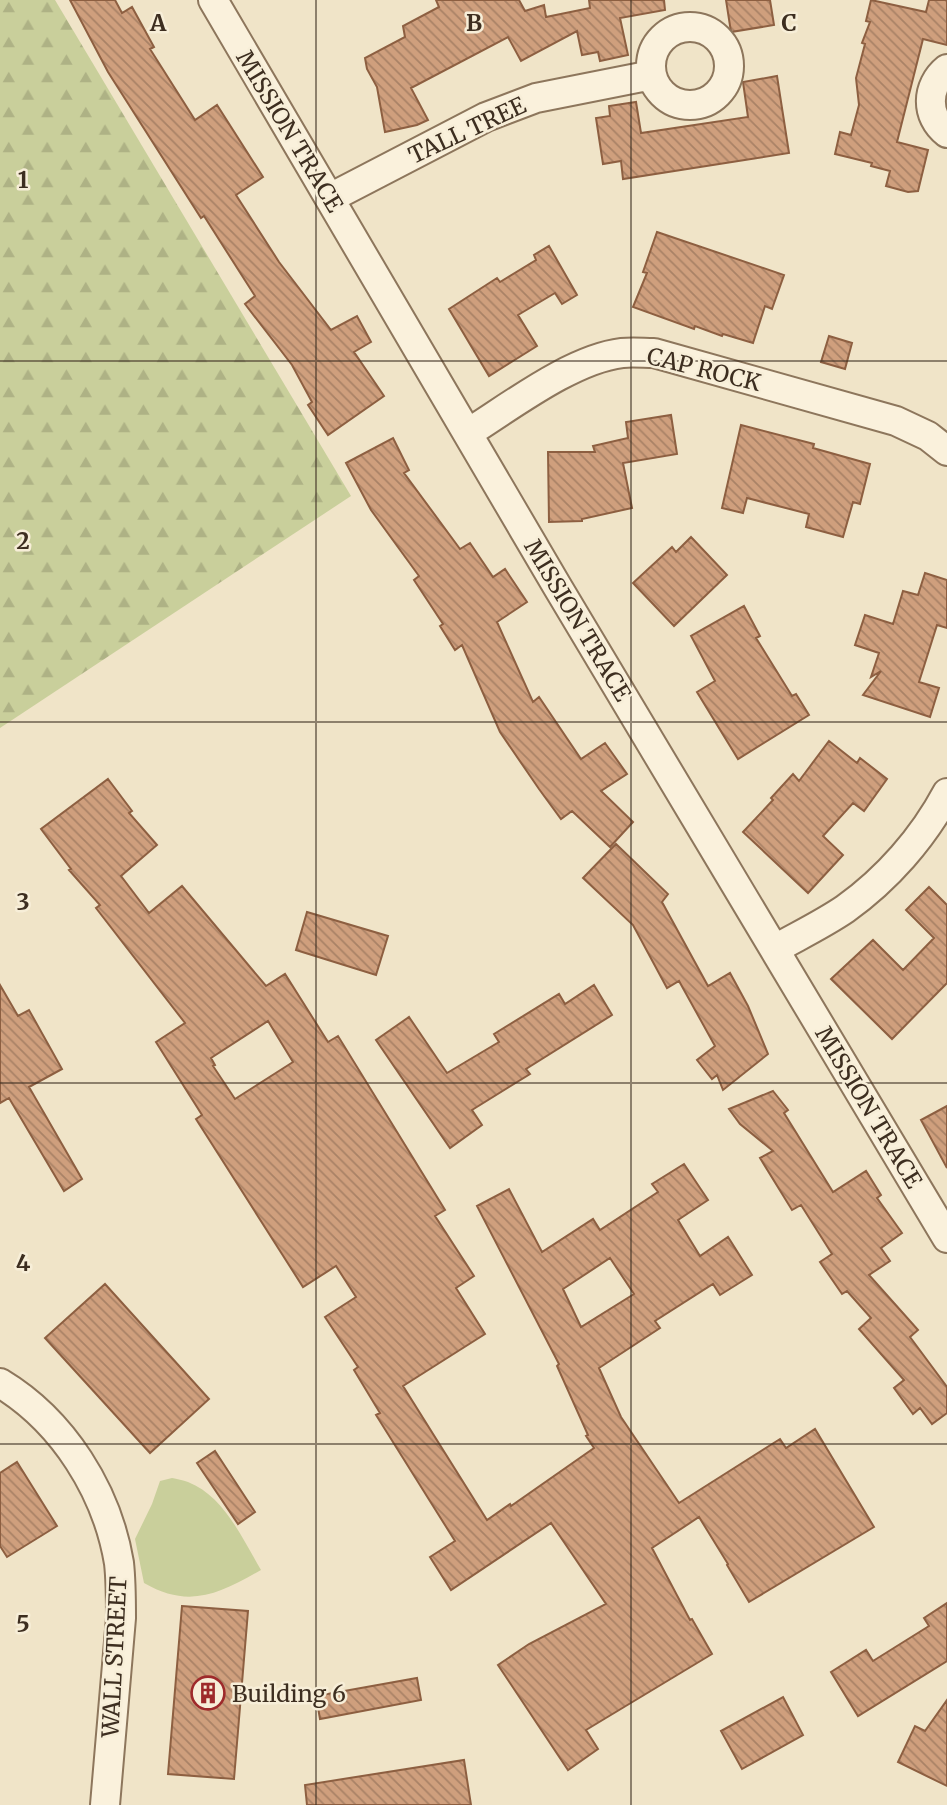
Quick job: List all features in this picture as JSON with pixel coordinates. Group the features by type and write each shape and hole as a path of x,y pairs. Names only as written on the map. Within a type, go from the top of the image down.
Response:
{"street":[{"name":"MISSION TRACE","path":"213,0 550,574 947,1238"},
{"path":"947,69 935,83 930,103 936,122 947,133"},
{"name":"TALL TREE","path":"330,198 498,112 536,98 652,75"},
{"name":"CAP ROCK","path":"468,433 557,377 592,360 622,353 654,353 896,421 929,436 947,451"},
{"path":"775,949 844,909 874,886 913,845 947,793"},
{"name":"WALL STREET","path":"0,1383 28,1403 66,1442 81,1463 105,1512 113,1538 119,1564 121,1618 105,1805"}],"green space":[{"path":"0,0 55,0 351,496 0,728"},
{"path":"172,1478 201,1488 212,1497 231,1519 261,1570 217,1592 190,1597 160,1591 144,1583 135,1539 160,1481"}],"building":[{"path":"70,0 115,0 122,13 132,7 154,47 150,49 195,120 217,105 263,177 236,195 279,262 331,330 357,316 371,342 354,352 384,396 328,435 308,405 312,402 292,365 245,304 255,296 204,216 201,218 108,72"},
{"path":"436,0 519,0 525,11 544,5 546,17 590,8 589,0 664,0 665,10 620,18 628,55 600,61 598,52 582,55 577,31 521,61 508,37 411,88 428,120 385,132 377,87 367,69 365,58 405,37 403,26 439,7"},
{"path":"726,0 770,0 774,25 731,32"},
{"path":"871,0 926,12 929,0 947,0 947,45 923,39 897,142 928,150 918,191 908,192 886,186 890,171 871,166 872,163 835,154 840,132 851,135 859,105 856,78 865,44 862,43 870,22 866,21"},
{"path":"777,76 789,153 623,179 621,161 603,164 596,118 610,116 609,106 636,102 641,133 748,117 743,82"},
{"path":"657,232 784,275 772,309 765,306 753,343 695,326 694,329 633,307 647,273 643,272"},
{"path":"549,246 577,295 562,304 555,293 518,315 537,346 489,376 449,309 497,278 500,282 536,260 534,255"},
{"path":"829,336 852,343 845,369 821,362"},
{"path":"671,415 677,454 623,463 632,508 582,521 549,522 548,452 595,452 593,446 628,438 626,422"},
{"path":"741,425 814,444 813,448 870,464 860,504 853,502 843,537 806,527 809,514 747,498 743,513 722,508"},
{"path":"393,438 409,470 404,473 460,549 470,543 493,577 505,569 527,602 497,622 533,702 539,697 581,759 605,743 627,774 601,791 633,822 610,847 572,811 561,819 539,789 500,732 462,645 455,650 440,626 443,624 414,580 419,576 371,510 346,463"},
{"path":"691,537 727,575 674,626 633,583 672,547 676,552"},
{"path":"925,573 947,580 947,628 937,625 919,682 939,688 930,717 863,695 881,671 871,677 879,653 855,645 865,615 893,624 903,591 918,595"},
{"path":"744,606 760,636 756,638 792,696 796,694 809,715 738,759 697,692 715,681 691,636"},
{"path":"829,741 857,763 860,758 887,779 864,811 853,803 823,836 843,855 808,893 743,832 793,774 799,781"},
{"path":"108,779 132,811 129,813 157,845 121,876 149,913 182,886 266,986 285,974 328,1042 338,1036 445,1210 435,1216 474,1276 456,1288 485,1334 403,1386 487,1520 594,1448 586,1436 588,1435 557,1366 559,1364 477,1206 509,1189 542,1252 593,1219 600,1230 658,1192 652,1184 684,1164 708,1200 678,1220 700,1256 728,1237 752,1275 720,1295 713,1284 655,1321 660,1328 599,1368 621,1417 679,1503 780,1439 786,1448 815,1429 874,1527 749,1602 699,1517 652,1548 690,1620 692,1619 712,1654 586,1730 598,1749 568,1770 498,1665 529,1644 606,1604 551,1523 451,1590 430,1557 455,1541 376,1415 380,1413 354,1370 358,1367 325,1317 356,1297 336,1266 303,1287 196,1119 202,1115 156,1042 185,1023 96,908 100,905 69,870 71,869 41,829","holes":["268,1021 293,1062 235,1099 213,1066 215,1065 211,1058","610,1258 634,1294 581,1327 563,1289"]},
{"path":"616,844 668,894 662,902 708,986 730,973 748,1006 768,1054 723,1090 717,1075 712,1079 697,1060 715,1046 679,981 667,988 633,925 583,878"},
{"path":"929,887 947,905 947,983 892,1039 831,979 873,940 903,970 934,938 906,910"},
{"path":"307,912 388,936 376,975 296,950"},
{"path":"0,985 18,1016 29,1010 62,1069 29,1087 82,1179 64,1191 9,1098 0,1103"},
{"path":"594,985 612,1015 526,1069 530,1074 472,1110 482,1125 450,1148 376,1040 409,1017 447,1073 499,1042 494,1034 559,994 565,1004"},
{"path":"773,1091 788,1110 784,1113 833,1192 866,1171 881,1195 877,1198 902,1233 881,1248 890,1261 869,1275 918,1330 910,1337 947,1387 947,1413 932,1424 920,1408 913,1414 894,1388 904,1380 859,1329 871,1318 847,1291 842,1294 820,1262 832,1254 801,1205 792,1210 760,1158 773,1151 740,1124 729,1109"},
{"path":"947,1106 947,1168 921,1120"},
{"path":"105,1284 209,1399 150,1453 45,1338"},
{"path":"215,1451 255,1512 238,1524 197,1463"},
{"path":"17,1462 57,1526 7,1557 0,1546 0,1473"},
{"path":"947,1603 947,1661 858,1716 831,1672 866,1650 873,1661 929,1626 924,1618"},
{"name":"Building 6","path":"182,1606 248,1611 234,1779 168,1774"},
{"path":"417,1678 421,1700 320,1719 316,1696"},
{"path":"783,1697 803,1735 742,1769 721,1731"},
{"path":"947,1700 947,1786 898,1762 915,1726 925,1731"},
{"path":"464,1760 471,1805 307,1805 305,1785"}],"place":[{"name":"Building 6","path":"208,1693"}]}
